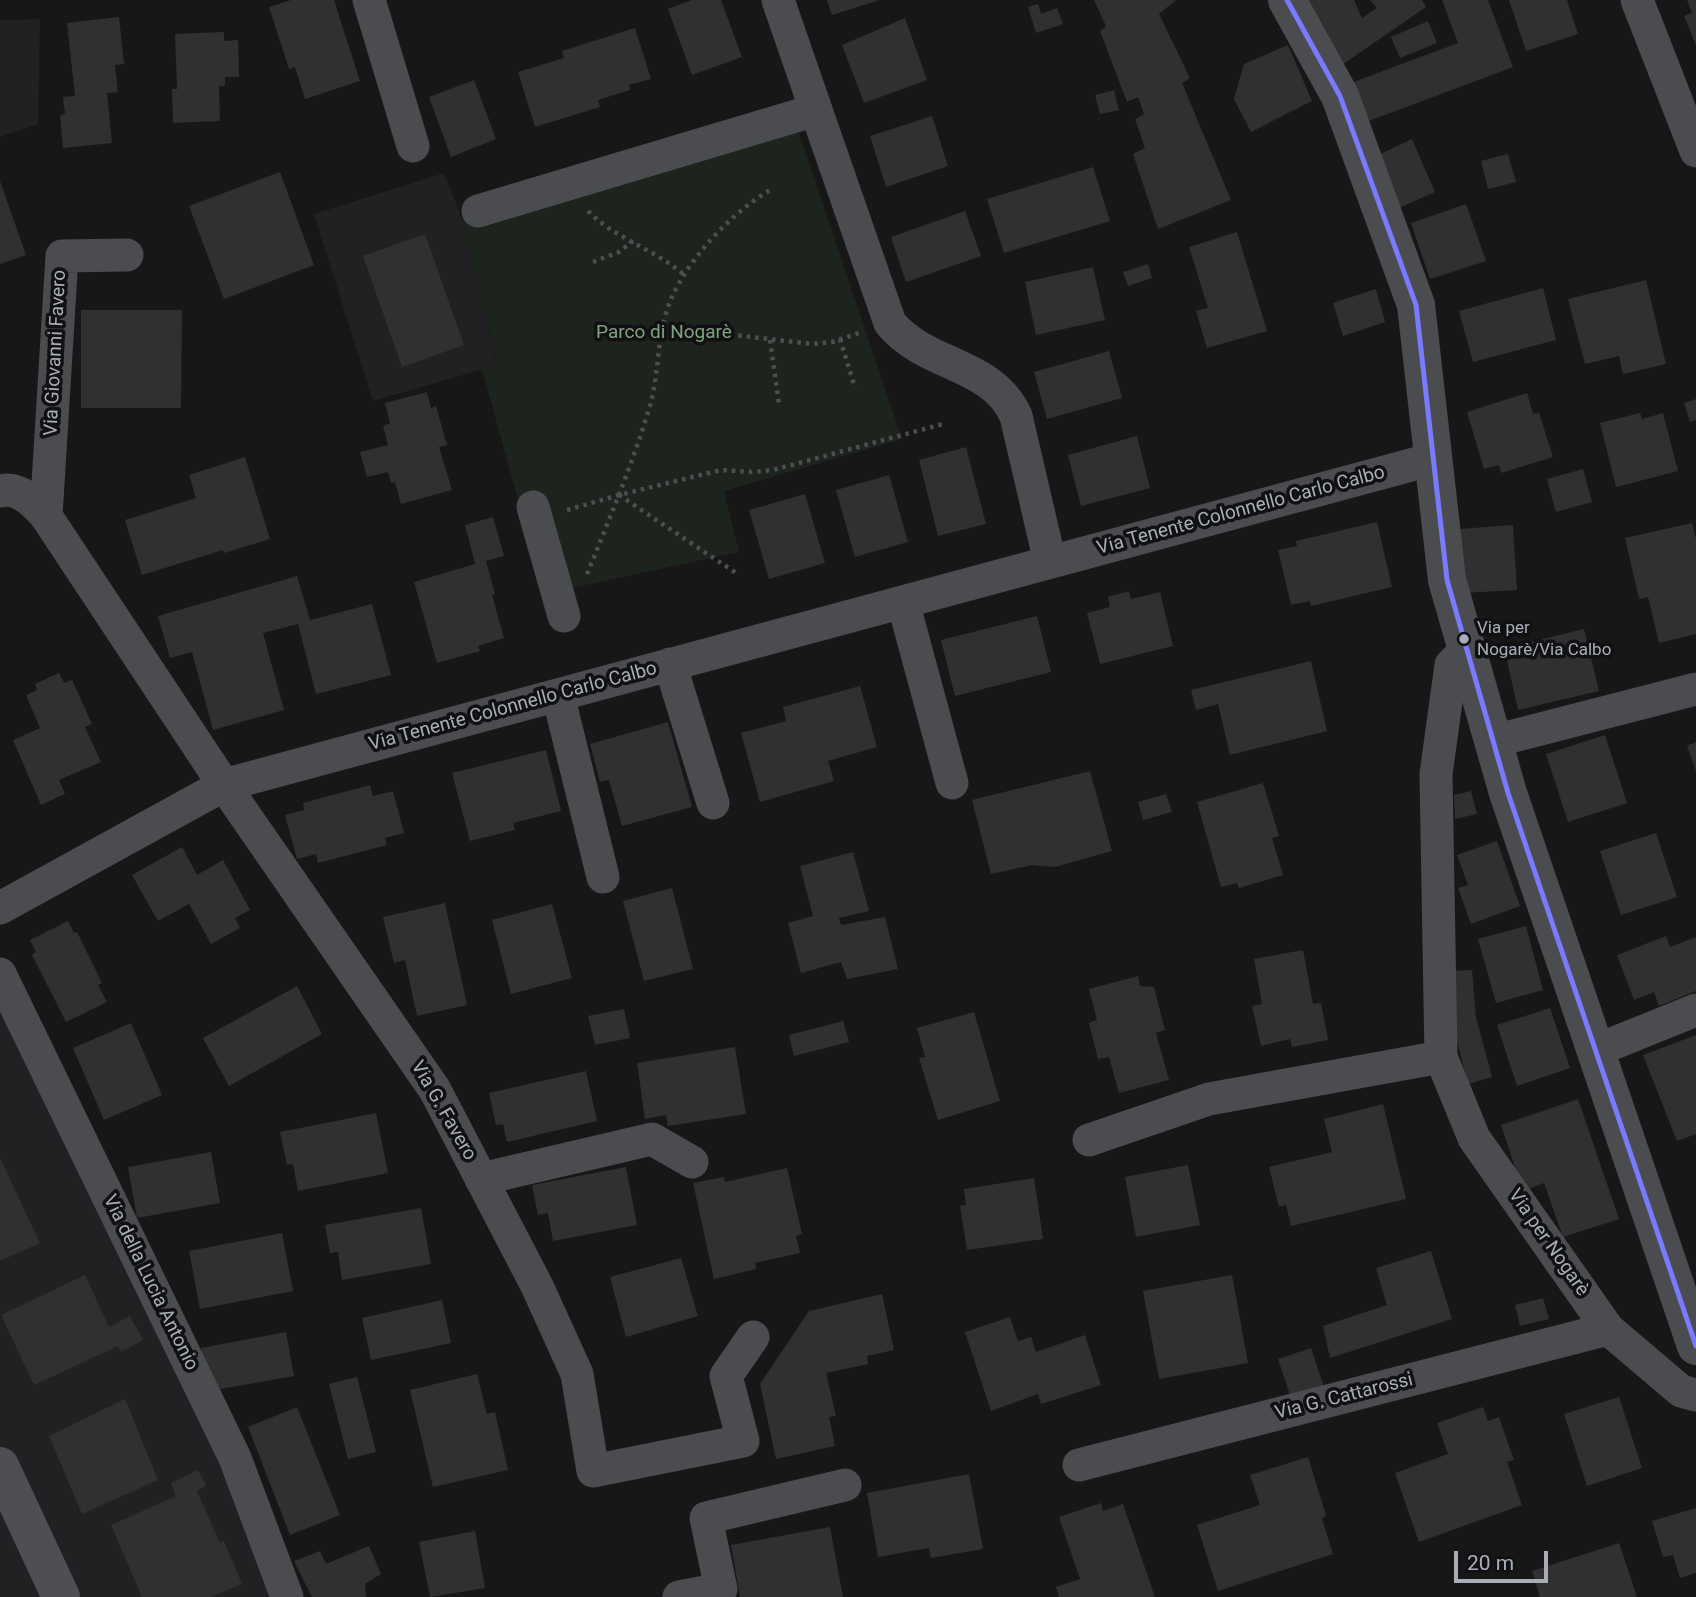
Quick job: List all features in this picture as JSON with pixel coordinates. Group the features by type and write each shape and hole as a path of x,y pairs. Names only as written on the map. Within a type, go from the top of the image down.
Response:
{"main road":[{"path":"0,1466 61,1597"}],"street":[{"path":"369,0 413,146"},
{"path":"779,0 890,323 908,342 986,380 1009,400 1016,416 1049,562"},
{"path":"1287,0 1340,96 1416,305 1447,580 1508,793 1597,1050 1689,1302 1696,1346"},
{"path":"1637,0 1696,151"},
{"path":"478,211 816,110"},
{"name":"Via Giovanni Favero","path":"46,516 62,256 127,256"},
{"name":"Via Tenente Colonnello Carlo Calbo","path":"0,908 224,785 1433,459"},
{"path":"0,491 19,492 46,516 224,785"},
{"path":"535,513 564,616"},
{"path":"904,602 952,783"},
{"name":"Via per Nogarè","path":"1467,649 1451,666 1436,774 1441,1057 1474,1138 1608,1329 1681,1391 1696,1395"},
{"path":"670,664 713,803"},
{"path":"1494,741 1696,689"},
{"path":"558,695 603,877"},
{"name":"Via G. Favero","path":"224,785 435,1090 537,1286 577,1374 593,1471 743,1441 726,1377 753,1337"},
{"name":"Via della Lucia Antonio","path":"0,974 235,1458 287,1597"},
{"path":"1597,1050 1696,1010"},
{"path":"1089,1140 1209,1099 1441,1057"},
{"path":"481,1179 652,1139 692,1162"},
{"name":"Via G. Cattarossi","path":"1079,1465 1608,1329"},
{"path":"679,1597 720,1589 706,1518 845,1485"}],"path":[{"path":"573,183 578,198 595,219 662,258 684,275"},
{"path":"585,578 619,495 649,408 664,317 678,283 728,223 752,201 770,190"},
{"path":"593,262 619,252 633,242"},
{"path":"662,331 699,331 812,344 840,339 890,323"},
{"path":"840,339 855,388"},
{"path":"770,340 779,404"},
{"path":"535,513 721,470 773,470 943,424"},
{"path":"619,495 736,573"}],"shaded area":[{"path":"40,19 38,124 0,137 0,20"},
{"path":"444,173 462,219 497,365 373,401 314,214"},
{"path":"0,989 289,1597 0,1597"}],"green space":[{"name":"Parco di Nogarè","path":"793,115 902,439 724,491 739,552 544,594 545,598 482,369 497,364 462,219"}],"building":[{"path":"291,0 334,0 360,81 305,99 295,67 289,69 269,7"},
{"path":"692,0 721,0 742,57 692,75 668,9"},
{"path":"827,0 877,0 877,1 832,15"},
{"path":"1094,0 1176,0 1159,14 1190,78 1182,83 1231,200 1158,229 1133,154 1145,148 1135,119 1144,114 1138,97 1127,102 1100,31 1106,26"},
{"path":"1303,0 1354,0 1362,18 1377,8 1370,0 1422,0 1426,7 1339,67"},
{"path":"1442,0 1488,0 1513,67 1366,122 1351,83 1458,43"},
{"path":"1509,0 1567,0 1578,34 1526,51"},
{"path":"1687,0 1696,0 1696,45 1684,16 1692,13"},
{"path":"1038,4 1041,14 1057,8 1063,24 1036,33 1028,7"},
{"path":"119,17 124,64 115,65 118,92 107,93 112,143 63,148 60,115 65,114 63,97 75,96 67,23"},
{"path":"905,18 927,80 864,103 842,45"},
{"path":"1428,21 1437,43 1400,58 1391,37"},
{"path":"635,28 651,79 629,85 630,90 598,100 600,107 535,127 518,72 564,58 562,51"},
{"path":"224,32 224,41 238,40 239,77 225,77 225,86 219,86 220,121 173,123 172,89 177,89 175,34"},
{"path":"1288,45 1312,101 1251,132 1234,99 1244,64"},
{"path":"474,80 496,139 451,157 429,97"},
{"path":"1114,90 1119,110 1100,114 1095,95"},
{"path":"932,116 948,166 886,187 870,136"},
{"path":"1412,139 1435,192 1399,208 1376,156"},
{"path":"1508,154 1516,182 1488,189 1481,161"},
{"path":"1093,167 1110,221 1004,253 987,199"},
{"path":"280,172 314,265 224,299 189,206"},
{"path":"0,181 26,255 0,264"},
{"path":"1466,204 1486,261 1430,279 1411,223"},
{"path":"965,211 981,256 906,282 891,237"},
{"path":"1237,232 1267,331 1207,348 1196,311 1208,308 1189,247"},
{"path":"425,234 464,345 402,367 363,256"},
{"path":"1148,264 1152,278 1128,286 1123,272"},
{"path":"1093,267 1105,320 1036,335 1025,282"},
{"path":"1646,280 1666,364 1623,374 1619,356 1585,364 1568,299"},
{"path":"1543,288 1556,340 1473,362 1459,311"},
{"path":"1376,289 1385,322 1343,336 1333,303"},
{"path":"81,310 182,310 181,408 81,408"},
{"path":"1109,351 1122,398 1047,419 1034,372"},
{"path":"427,392 431,408 436,406 447,445 439,447 452,490 401,504 395,482 391,483 388,472 367,477 360,452 388,445 383,426 390,423 385,403"},
{"path":"1527,393 1533,414 1539,413 1553,457 1501,473 1499,465 1484,469 1467,412"},
{"path":"1696,399 1696,420 1690,422 1684,403"},
{"path":"1640,413 1642,419 1663,413 1678,471 1616,487 1600,423"},
{"path":"1137,436 1150,488 1081,506 1068,455"},
{"path":"966,447 986,524 938,536 919,460"},
{"path":"245,457 270,539 224,553 223,550 142,575 125,520 196,498 189,475"},
{"path":"1583,469 1592,502 1556,512 1547,479"},
{"path":"889,475 908,542 855,557 836,490"},
{"path":"805,494 825,563 769,579 749,510"},
{"path":"493,517 504,556 486,561 504,638 478,646 480,651 437,663 414,582 475,564 465,525"},
{"path":"1377,522 1392,587 1311,606 1310,601 1291,605 1278,550 1297,546 1296,541"},
{"path":"1692,523 1696,539 1696,634 1659,643 1648,597 1639,599 1625,538"},
{"path":"1513,525 1517,590 1463,593 1459,529"},
{"path":"297,576 310,620 372,604 391,675 316,694 298,624 263,633 284,710 213,730 192,652 170,658 158,616"},
{"path":"1129,591 1131,599 1160,592 1173,646 1100,664 1087,613 1110,607 1108,597"},
{"path":"1037,616 1051,672 955,696 941,640"},
{"path":"1584,629 1599,691 1518,710 1507,660 1525,656 1522,644"},
{"path":"1311,661 1327,731 1230,755 1218,704 1196,710 1191,690"},
{"path":"59,673 64,683 72,680 92,724 85,727 101,762 59,780 65,794 41,805 13,740 40,728 26,695 37,690 35,684"},
{"path":"860,686 877,747 828,761 834,781 760,802 741,733 786,721 783,707"},
{"path":"668,722 692,807 622,826 609,780 600,782 590,744"},
{"path":"1605,735 1627,803 1568,822 1546,754"},
{"path":"1696,742 1696,771 1687,746"},
{"path":"546,750 561,811 513,823 515,830 470,841 452,773"},
{"path":"1090,771 1112,851 1055,867 1032,865 991,874 972,800"},
{"path":"1263,783 1279,836 1272,838 1283,875 1239,888 1237,883 1221,887 1197,802"},
{"path":"370,785 373,796 393,791 404,833 385,838 387,845 318,863 316,854 297,859 285,815 304,810 303,803"},
{"path":"1471,791 1477,814 1455,819 1454,795"},
{"path":"1166,794 1172,812 1143,820 1138,802"},
{"path":"1656,833 1677,897 1621,915 1600,851"},
{"path":"1497,841 1520,906 1471,924 1458,888 1468,885 1457,855"},
{"path":"182,847 197,875 223,860 250,910 235,918 240,928 211,944 189,904 158,921 132,875"},
{"path":"853,852 869,911 839,918 841,925 885,917 898,969 847,979 841,962 801,973 788,923 813,916 800,866"},
{"path":"672,888 693,969 644,981 623,901"},
{"path":"445,903 467,1005 417,1016 405,960 394,963 383,917"},
{"path":"552,904 572,978 511,994 492,920"},
{"path":"68,921 74,933 77,932 102,983 98,985 107,1002 66,1022 32,955 36,952 30,940"},
{"path":"1526,926 1543,990 1496,1003 1478,939"},
{"path":"1666,936 1670,947 1696,937 1696,991 1659,1006 1654,992 1634,1000 1617,955"},
{"path":"1303,950 1313,1004 1321,1003 1328,1040 1292,1047 1290,1039 1261,1046 1252,1006 1262,1004 1254,959"},
{"path":"1472,970 1476,1017 1492,1077 1468,1084 1457,1041 1450,971"},
{"path":"1138,976 1140,986 1154,987 1165,1030 1156,1033 1169,1080 1119,1093 1109,1057 1098,1059 1089,1023 1097,1020 1089,989"},
{"path":"297,986 322,1034 229,1086 203,1038"},
{"path":"1550,1008 1570,1068 1517,1086 1497,1025"},
{"path":"624,1009 630,1038 595,1045 588,1016"},
{"path":"974,1012 1000,1101 938,1120 919,1058 925,1057 917,1028"},
{"path":"843,1021 849,1042 794,1056 789,1035"},
{"path":"131,1023 162,1095 104,1120 73,1048"},
{"path":"1696,1035 1696,1134 1677,1141 1643,1055"},
{"path":"735,1047 746,1114 668,1126 666,1115 645,1119 637,1063"},
{"path":"586,1071 597,1121 507,1142 503,1124 496,1125 489,1093"},
{"path":"1578,1099 1619,1219 1563,1237 1544,1183 1523,1191 1501,1125"},
{"path":"1383,1104 1406,1199 1291,1226 1286,1205 1279,1207 1269,1167 1332,1152 1324,1119"},
{"path":"376,1113 388,1173 298,1191 293,1164 287,1165 280,1132"},
{"path":"211,1152 220,1203 137,1218 128,1167"},
{"path":"0,1158 40,1243 0,1261"},
{"path":"1188,1165 1200,1225 1136,1237 1125,1177"},
{"path":"626,1167 637,1225 553,1241 548,1213 538,1215 532,1185"},
{"path":"787,1168 802,1234 796,1236 800,1253 755,1263 756,1269 714,1279 693,1183 724,1177 725,1182"},
{"path":"1034,1178 1043,1239 967,1250 960,1206 966,1205 964,1189"},
{"path":"421,1208 431,1264 342,1280 338,1252 330,1253 325,1225"},
{"path":"282,1233 293,1291 200,1309 189,1251"},
{"path":"1431,1251 1452,1319 1330,1358 1323,1326 1387,1305 1376,1268"},
{"path":"681,1258 698,1316 626,1337 610,1277"},
{"path":"85,1275 109,1327 130,1316 143,1340 121,1352 118,1346 34,1385 1,1315"},
{"path":"1232,1275 1248,1363 1159,1379 1143,1291"},
{"path":"882,1294 894,1350 867,1356 868,1364 826,1373 836,1416 829,1417 835,1446 776,1459 760,1384 809,1311"},
{"path":"1543,1298 1549,1319 1520,1326 1515,1305"},
{"path":"442,1300 451,1343 371,1360 362,1318"},
{"path":"1010,1317 1018,1341 1031,1337 1036,1352 1085,1335 1101,1385 1041,1404 1038,1394 991,1411 965,1332"},
{"path":"286,1332 294,1376 209,1391 201,1348"},
{"path":"1311,1348 1327,1396 1294,1407 1278,1359"},
{"path":"477,1374 487,1414 495,1412 508,1470 433,1487 410,1390"},
{"path":"357,1377 376,1452 348,1459 329,1384"},
{"path":"1619,1397 1642,1468 1587,1486 1564,1414"},
{"path":"125,1399 158,1480 82,1514 49,1436"},
{"path":"297,1407 340,1515 290,1535 248,1427"},
{"path":"1483,1407 1488,1421 1499,1417 1514,1460 1507,1462 1522,1505 1419,1542 1395,1473 1448,1454 1437,1423"},
{"path":"1308,1457 1326,1515 1322,1519 1333,1554 1218,1591 1197,1525 1260,1505 1250,1475"},
{"path":"198,1470 206,1486 197,1491 220,1543 224,1541 242,1584 211,1597 142,1597 111,1525 176,1496 171,1483"},
{"path":"969,1474 983,1549 931,1558 929,1548 878,1557 867,1493"},
{"path":"1101,1503 1103,1511 1123,1504 1155,1597 1059,1597 1056,1587 1080,1579 1059,1517"},
{"path":"1696,1508 1696,1573 1680,1578 1673,1555 1663,1557 1652,1521"},
{"path":"830,1527 843,1597 740,1597 731,1545"},
{"path":"475,1531 485,1588 430,1597 419,1542"},
{"path":"1619,1543 1637,1597 1540,1597 1532,1571"},
{"path":"369,1546 381,1574 365,1584 366,1597 312,1597 294,1561 320,1551 326,1564"}],"transit line":[{"path":"1287,0 1340,96 1416,305 1447,580 1508,793 1696,1346"}],"place":[{"name":"Via per Nogarè/Via Calbo","path":"1464,639"}]}
